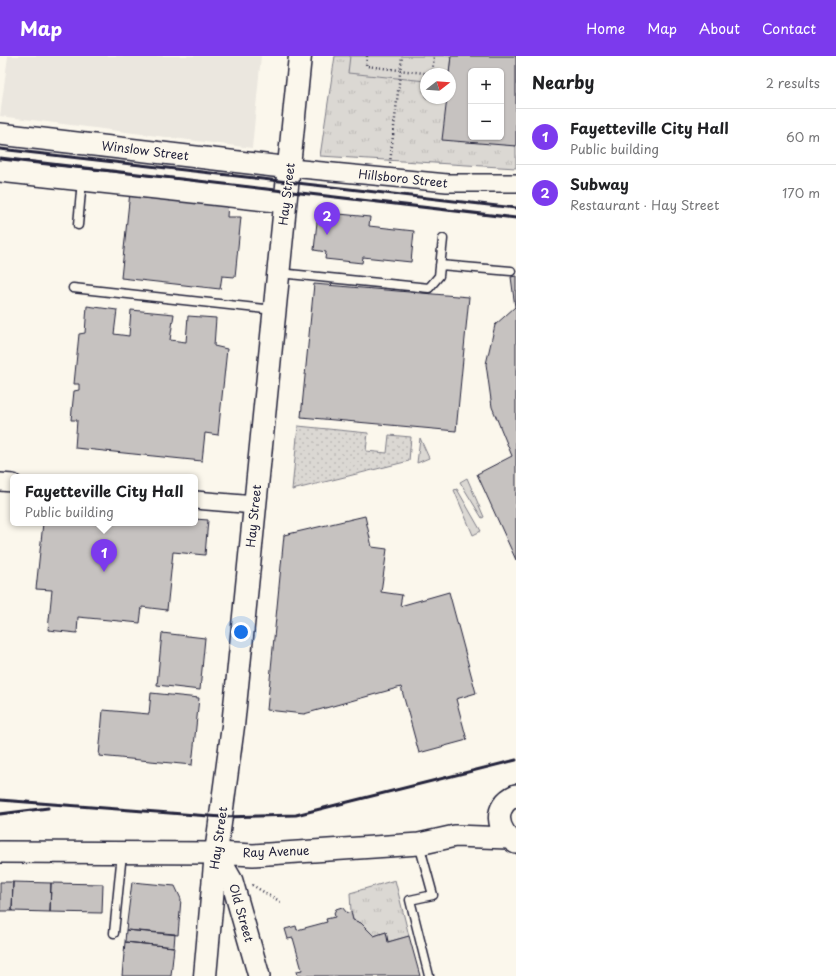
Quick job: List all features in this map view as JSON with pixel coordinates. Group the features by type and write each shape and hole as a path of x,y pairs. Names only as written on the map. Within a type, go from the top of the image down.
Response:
{"main road":[{"name":"Hay Street","path":"205,976 216,853 233,726 300,56"}],"street":[{"name":"Winslow Street","path":"0,134 290,168"},
{"name":"Hillsboro Street","path":"290,168 447,183 516,183"},
{"path":"0,171 285,202"},
{"path":"0,482 10,483"},
{"path":"198,500 255,505"},
{"path":"512,841 501,827 500,813 507,801 516,795"},
{"name":"Ray Avenue","path":"0,852 216,853 253,855 419,844 455,836 500,813"},
{"name":"Ray Avenue","path":"455,836 512,841"},
{"name":"Old Street","path":"216,853 232,881 259,976"}],"lane":[{"path":"78,225 82,180"},
{"path":"278,273 429,288 439,276 443,239"},
{"path":"440,265 511,271"},
{"path":"73,288 274,310"},
{"path":"419,844 433,895 410,900 429,976"},
{"path":"114,933 122,852"}],"path":[{"path":"367,56 366,66 432,74 434,56"},
{"path":"390,164 402,56"},
{"path":"251,888 252,884 281,902"}],"shaded area":[{"path":"8,56 261,56 252,148 0,116"}],"green space":[{"path":"335,56 516,56 516,168 320,156"},
{"path":"350,56 451,56 450,68 420,68 420,80 348,73"},
{"path":"298,426 368,433 366,451 387,453 389,435 411,437 409,461 292,490"},
{"path":"420,438 429,458 417,463"},
{"path":"467,478 484,517 482,518 460,482"},
{"path":"457,489 481,531 473,535 454,490"},
{"path":"395,880 409,936 388,942 386,932 374,936 361,923 353,920 350,893"}],"building":[{"path":"451,56 516,56 516,146 442,140 446,104 456,104 456,68 450,68"},
{"path":"130,192 228,202 227,217 241,217 235,277 222,276 220,289 121,278"},
{"path":"329,213 370,217 369,226 414,231 411,262 363,257 362,263 325,259 326,252 314,250 317,222 329,224"},
{"path":"516,276 516,560 477,474 512,456 492,407 486,364 495,325 515,307 511,277"},
{"path":"314,284 469,297 456,431 301,417"},
{"path":"87,306 117,310 114,334 129,336 131,310 174,314 170,340 186,342 188,316 216,318 214,346 227,349 218,435 205,433 202,461 75,448 77,420 71,420 74,391 79,390 79,384 74,384 79,334 85,333"},
{"path":"365,516 372,547 387,549 381,592 402,595 400,606 449,592 476,693 456,699 467,740 419,753 401,687 304,714 267,710 284,535"},
{"path":"198,519 208,520 205,555 173,552 167,610 142,607 140,623 78,617 77,633 48,630 52,590 36,589 43,526 198,526"},
{"path":"162,633 205,638 200,690 157,685"},
{"path":"151,693 199,698 192,765 99,756 103,710 149,714"},
{"path":"0,882 13,882 12,911 0,911"},
{"path":"13,882 51,883 50,912 12,911"},
{"path":"132,882 175,886 181,899 178,935 126,930"},
{"path":"51,883 103,884 102,913 50,912"},
{"path":"342,907 347,913 351,912 353,920 361,923 374,936 386,932 388,942 409,936 420,976 298,976 297,971 302,970 293,938 288,939 285,929 296,926 297,930 327,922 326,919 335,917 334,913 336,909"},
{"path":"126,930 175,934 174,947 125,942"},
{"path":"125,942 174,947 171,976 122,976"}],"railway":[{"path":"0,149 516,208"},
{"path":"0,158 516,218"},
{"path":"0,800 222,817 296,815 516,760"},
{"path":"0,814 48,808"}],"place":[{"name":"Subway","path":"327,235"},
{"name":"Fayetteville City Hall","path":"104,572"}]}
